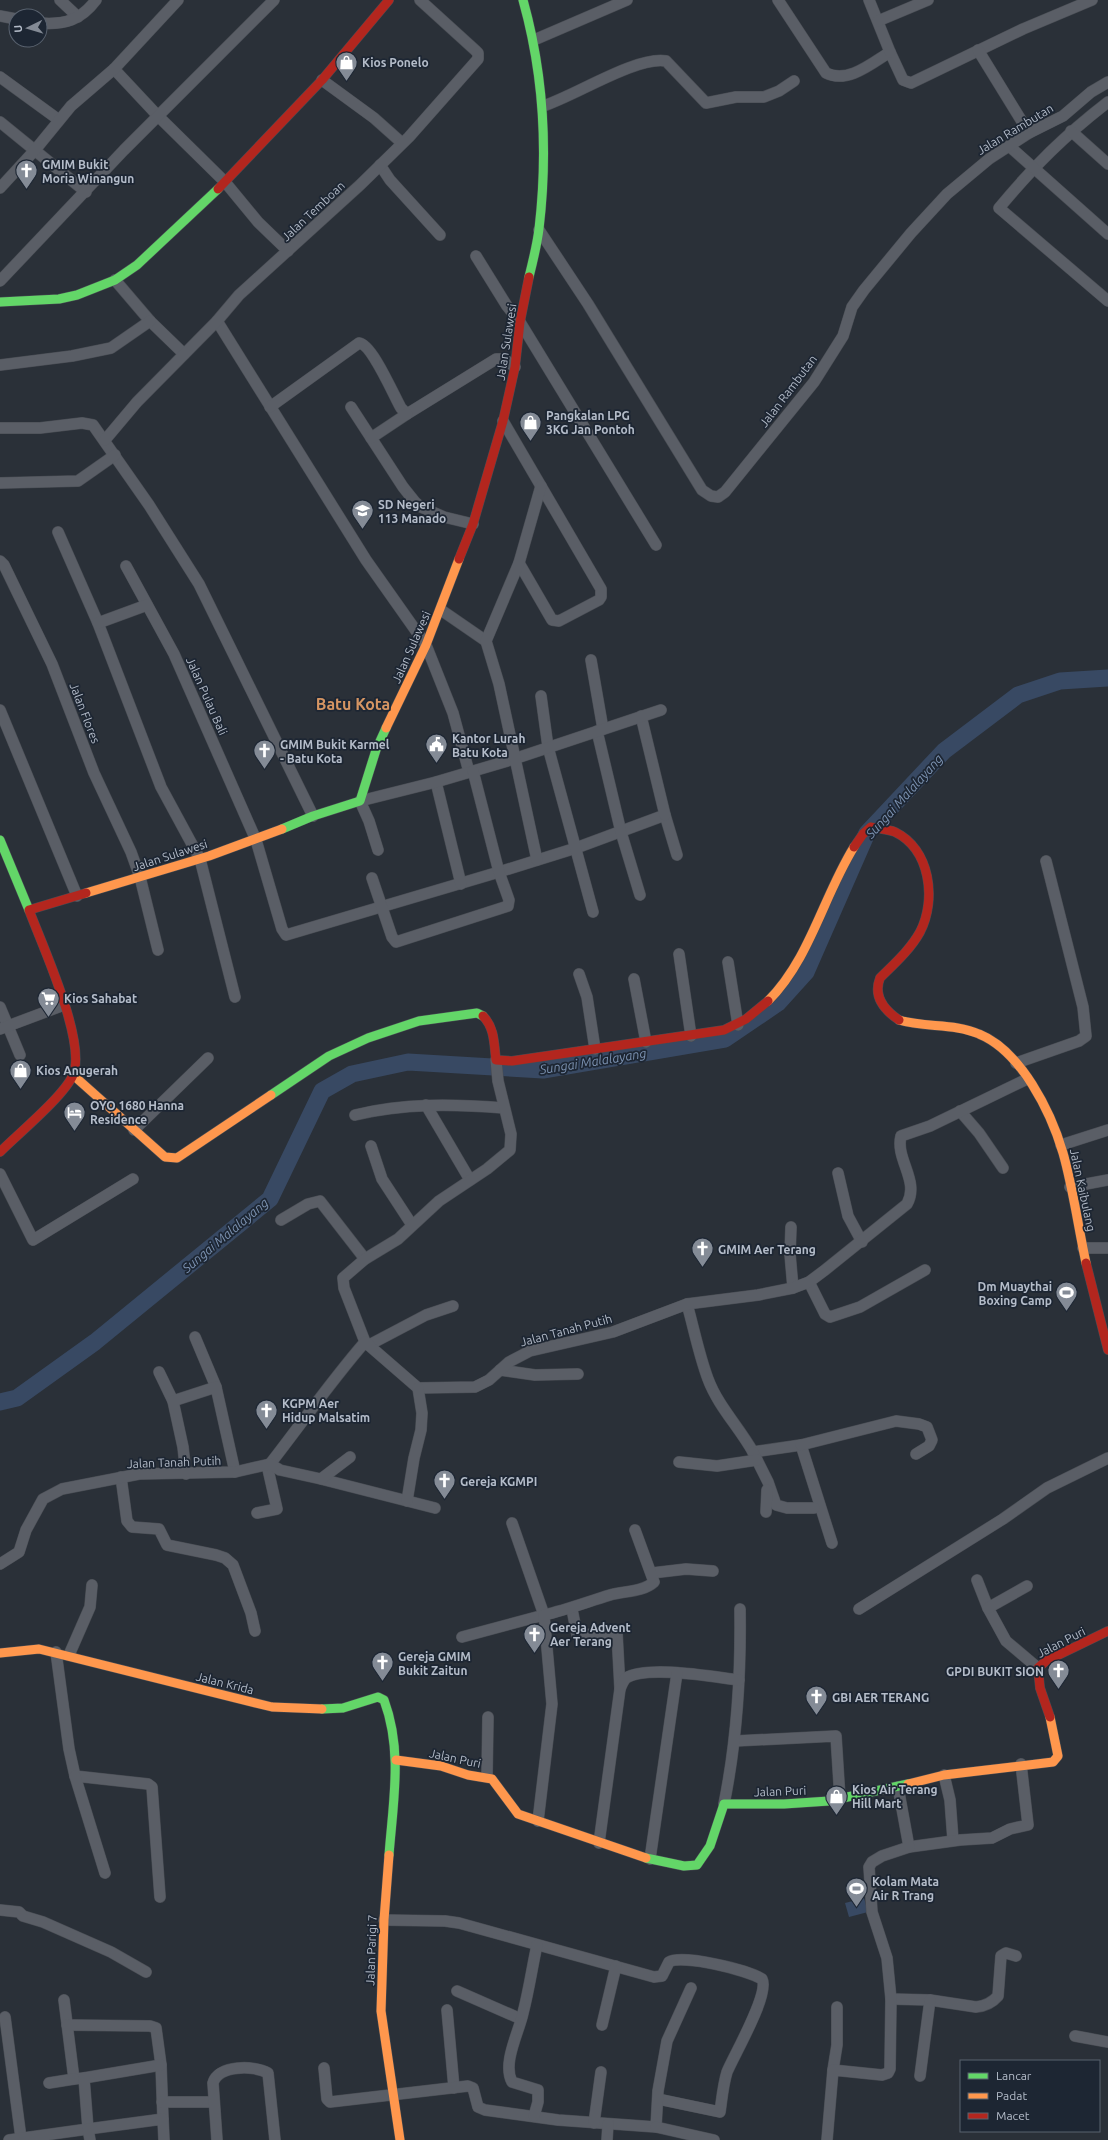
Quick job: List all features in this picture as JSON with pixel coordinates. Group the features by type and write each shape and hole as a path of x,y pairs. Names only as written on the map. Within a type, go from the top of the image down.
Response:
{"street":[{"path":"60,0 78,17"},
{"path":"48,24 54,24 78,17 88,12 96,0"},
{"path":"0,188 35,150 71,106 114,69 178,0"},
{"path":"0,281 158,116 274,0"},
{"path":"0,302 59,299 99,288 115,280 137,265 225,182 322,80 389,0"},
{"name":"Jalan Temboan","path":"105,440 137,402 217,321 240,295 380,165 440,103 478,59 478,52 420,0"},
{"name":"Jalan Sulawesi","path":"29,910 256,840 314,816 360,802 376,750 426,645 441,610 473,524 502,421 515,367 520,322 539,230 544,153 543,106 534,40 523,0"},
{"path":"534,40 627,0"},
{"path":"778,0 826,73 832,76 852,74 890,52"},
{"path":"868,0 903,80 911,83 1022,29 1092,0"},
{"path":"878,21 928,0"},
{"path":"978,50 1029,133"},
{"path":"543,106 559,101 630,68 653,61 666,61 706,103 736,97 764,97 779,91 794,81"},
{"path":"114,69 158,116 225,182 258,222 288,251"},
{"path":"0,77 58,120"},
{"path":"322,80 374,118 402,143"},
{"name":"Jalan Rambutan","path":"539,230 554,251 702,490 711,496 718,497 729,487 814,382 843,336 852,307 911,233 958,183 985,161 1029,133 1063,116 1091,92 1108,82"},
{"path":"1106,296 999,208 1032,168 1071,131 1108,102"},
{"path":"0,122 86,192"},
{"path":"1071,131 1108,164"},
{"path":"1009,146 1108,234"},
{"path":"380,165 390,180 440,235"},
{"path":"476,256 510,311 520,322 656,545"},
{"path":"115,280 150,321 184,354"},
{"path":"0,365 72,356 111,348 150,321"},
{"path":"217,321 366,560 426,645 453,713 499,872 509,900 508,906 400,942 394,941 372,878"},
{"path":"270,407 357,344 362,343 372,356 401,408 407,414"},
{"path":"371,438 496,359 504,358 515,367"},
{"path":"351,407 403,487 421,507 444,517 473,524"},
{"path":"502,421 601,590 601,597 559,621 552,620 519,563"},
{"path":"0,428 40,428 88,423 93,425 105,440 199,584 314,816"},
{"path":"0,483 78,482 115,455"},
{"path":"537,860 499,684 486,640 519,563 541,486"},
{"path":"58,532 98,623 160,787 200,858 235,997"},
{"name":"Jalan Flores","path":"0,561 4,565 52,664 94,773 140,877 158,950"},
{"name":"Jalan Pulau Bali","path":"126,566 174,654 256,840 282,929 286,935 382,907"},
{"path":"98,623 147,605"},
{"path":"441,610 486,640"},
{"path":"591,660 600,730 621,832 640,895"},
{"path":"541,696 548,747 593,912"},
{"path":"0,710 77,896"},
{"path":"378,850 369,821 360,802 514,759 661,710"},
{"path":"640,716 665,815 677,855"},
{"path":"436,782 461,884"},
{"path":"382,907 576,848 665,815"},
{"name":"Jalan Kaibulang","path":"738,1025 759,1009 786,982 796,966 849,856 866,830 871,827 896,832 906,840 922,861 929,877 930,893 928,907 913,944 880,978 876,991 881,1003 890,1016 914,1024 953,1027 976,1032 994,1043 1016,1064 1035,1090 1061,1145 1083,1248 1108,1350"},
{"path":"0,840 29,910 64,1005 75,1044 75,1065 73,1076 60,1093 0,1152"},
{"path":"1016,1064 1078,1041 1086,1036 1087,1031 1081,1001 1046,861"},
{"path":"679,954 691,1036"},
{"path":"496,1062 691,1036 724,1030 738,1025 728,962"},
{"path":"580,974 587,997 595,1049"},
{"path":"634,979 646,1042"},
{"path":"4,1027 64,1005"},
{"path":"0,1007 4,1027 20,1055"},
{"path":"73,1076 164,1157 177,1158 329,1056 368,1038 419,1021 477,1013 484,1015 491,1027 498,1081 511,1134 510,1150 439,1201 412,1224 398,1239 366,1259 343,1278 342,1282 367,1344 418,1388 422,1413 422,1430 414,1458 407,1501"},
{"path":"134,1130 208,1058"},
{"path":"1003,1168 980,1133 960,1111 1027,1078"},
{"path":"355,1115 426,1105 504,1108"},
{"path":"426,1105 470,1180"},
{"name":"Jalan Tanah Putih","path":"418,1388 475,1387 489,1380 516,1357 530,1351 613,1332 687,1304 758,1295 793,1288 809,1282 898,1213 911,1198 910,1180 900,1144 901,1136 960,1111"},
{"path":"1061,1145 1108,1130"},
{"path":"371,1146 382,1179 412,1224"},
{"path":"838,1173 848,1216 862,1242"},
{"path":"0,1174 33,1240 133,1179"},
{"path":"1070,1187 1108,1180"},
{"path":"281,1220 308,1204 320,1201 366,1259"},
{"path":"791,1227 790,1254 793,1288"},
{"path":"1083,1248 1108,1248"},
{"path":"809,1282 825,1314 830,1317 860,1307 925,1270"},
{"path":"687,1304 708,1379 729,1419 744,1437 755,1456 768,1482 776,1505 787,1508 814,1508"},
{"path":"268,1465 321,1400 341,1370 367,1344 426,1315 453,1306"},
{"path":"195,1337 208,1363 216,1387 235,1472"},
{"path":"500,1370 535,1375 578,1374"},
{"path":"159,1372 173,1401 183,1447 186,1474"},
{"path":"173,1401 216,1387"},
{"path":"679,1462 717,1466 896,1421 919,1424 927,1427 932,1440 929,1446 916,1454"},
{"path":"801,1445 832,1543"},
{"path":"321,1479 350,1457"},
{"path":"859,1609 1003,1519 1024,1502 1047,1488 1108,1458"},
{"path":"268,1465 280,1470 435,1508"},
{"path":"257,1513 277,1509 268,1465"},
{"name":"Jalan Tanah Putih","path":"0,1564 19,1552 26,1530 43,1499 62,1489 121,1476 139,1474 235,1472 268,1465"},
{"path":"121,1476 127,1521 132,1527 159,1529 167,1545 216,1555 225,1558 233,1565 251,1613 255,1631"},
{"path":"766,1512 768,1482"},
{"path":"512,1523 544,1615 552,1704 538,1821"},
{"path":"462,1637 572,1608 611,1595 650,1586 654,1582 652,1573 635,1530"},
{"path":"652,1573 686,1569 713,1571"},
{"path":"977,1580 988,1608 1006,1641 1038,1668"},
{"path":"69,1655 90,1607 92,1585"},
{"path":"988,1608 1027,1586"},
{"path":"572,1608 577,1635 618,1633 620,1688 599,1842"},
{"path":"724,1804 735,1741 741,1648 740,1609"},
{"name":"Jalan Puri","path":"396,1760 441,1766 468,1775 486,1776 492,1779 511,1807 518,1814 650,1859 683,1867 697,1865 703,1860 710,1845 724,1804 784,1804 840,1799 898,1787 944,1775 1021,1764 1053,1762 1058,1756 1052,1722 1039,1682 1038,1668 1046,1661 1108,1631"},
{"name":"Jalan Krida","path":"0,1653 39,1649 56,1652 272,1707 331,1710 343,1708 372,1698 382,1698 386,1704 392,1722 396,1760"},
{"path":"56,1652 69,1749 75,1776 105,1873"},
{"path":"620,1688 623,1682 632,1676 660,1672 739,1680"},
{"path":"650,1859 677,1673"},
{"path":"486,1776 488,1717"},
{"path":"735,1741 836,1736 840,1799"},
{"name":"Jalan Parigi 7","path":"396,1760 384,1920 381,2011 400,2140"},
{"path":"833,2070 882,2075 888,2073 890,2069 892,2055 891,1999 887,1958 872,1912 869,1867 872,1862 882,1856 909,1847 954,1840 992,1838 1010,1829 1028,1825 1021,1764"},
{"path":"944,1775 950,1800 954,1840"},
{"path":"75,1776 148,1784 152,1787 160,1897"},
{"path":"898,1787 909,1847"},
{"path":"0,1910 19,1912 23,1916 43,1922 111,1952 146,1972"},
{"path":"384,1920 445,1921 657,1977 663,1974 671,1960 713,1963 758,1977 764,1982 748,2031 724,2081 720,2112 658,2099"},
{"path":"534,2116 538,2102 538,2090 512,2082 510,2073 511,2053 521,2019 537,1945"},
{"path":"891,1999 930,2000 976,2007 991,2003 998,1996 1001,1956 1006,1953 1016,1956"},
{"path":"602,2025 616,1966"},
{"path":"656,2127 658,2099 667,2041 691,1988"},
{"path":"457,1991 521,2019"},
{"path":"64,2000 67,2025 79,2078 89,2135"},
{"path":"920,2076 930,2000"},
{"path":"828,2140 833,2070 837,2044 836,2007"},
{"path":"447,2010 454,2088"},
{"path":"5,2017 20,2138"},
{"path":"67,2025 154,2026 157,2029 161,2065 164,2140"},
{"path":"1075,2036 1108,2042"},
{"path":"49,2083 161,2065"},
{"path":"217,2140 213,2083 214,2077 220,2073 250,2068 262,2070 268,2073 275,2140"},
{"path":"324,2068 329,2102 471,2087 478,2107 481,2109 512,2115 656,2127 714,2140"},
{"path":"594,2123 601,2072"},
{"path":"162,2102 214,2102"},
{"path":"9,2140 20,2138 89,2135 163,2119"},
{"path":"607,2140 608,2124"}],"water":[{"name":"Kolam Mata Air R Trang","path":"864,1898 868,1912 849,1917 845,1903"}],"waterway":[{"name":"Sungai Malalayang","path":"0,1402 17,1398 95,1342 270,1199 322,1091 352,1074 408,1062 543,1070 725,1039 778,1003 806,972 867,833 944,751 1018,695 1060,681 1108,678"}],"traffic: fast":[{"path":"523,0 536,57 540,85 543,142 542,200 539,229 529,277"},
{"path":"0,302 59,299 77,295 115,280 137,265 218,189"},
{"path":"282,829 313,816 360,801 376,750 386,728"},
{"path":"0,840 29,910"},
{"path":"271,1095 329,1056 368,1038 419,1021 477,1013 483,1016"},
{"path":"322,1709 343,1708 378,1697 384,1700 390,1719 395,1757 394,1796 389,1855"},
{"path":"646,1858 684,1866 697,1865 710,1846 724,1804 784,1804 829,1801 908,1784"}],"traffic: slow":[{"path":"386,728 426,645 459,559"},
{"path":"86,893 209,856 282,829"},
{"path":"768,1001 795,966 815,927 833,886 854,847"},
{"path":"899,1020 919,1024 960,1028 979,1034 994,1042 1021,1068 1042,1102 1058,1137 1070,1180 1086,1263"},
{"path":"73,1075 165,1157 177,1158 271,1095"},
{"path":"0,1653 39,1649 272,1707 322,1709"},
{"path":"908,1784 944,1775 1053,1762 1058,1756 1050,1717"},
{"path":"396,1760 441,1766 468,1775 492,1779 518,1814 646,1858"},
{"path":"389,1855 384,1920 381,2011 400,2140"}],"traffic: jam":[{"path":"218,189 322,80 389,0"},
{"path":"459,559 473,524 503,421 515,367 520,322 529,277"},
{"path":"854,847 863,834 871,827 895,832 907,840 916,850 923,862 927,876 929,890 928,905 920,932 907,951 880,978 878,985 881,1002 889,1012 899,1020"},
{"path":"0,1152 40,1115 68,1084 73,1075 76,1060 74,1040 69,1018 29,910 86,893"},
{"path":"483,1016 492,1031 496,1060 512,1061 724,1030 746,1019 768,1001"},
{"path":"1086,1263 1108,1350"},
{"path":"1050,1717 1040,1688 1038,1668 1046,1661 1108,1631"}],"place":[{"name":"Kios Ponelo","path":"346,82"},
{"name":"GMIM Bukit Moria Winangun","path":"26,190"},
{"name":"Pangkalan LPG 3KG Jan Pontoh","path":"530,442"},
{"name":"SD Negeri 113 Manado","path":"363,530"},
{"name":"Kantor Lurah Batu Kota","path":"436,764"},
{"name":"GMIM Bukit Karmel - Batu Kota","path":"265,770"},
{"name":"Kios Sahabat","path":"49,1018"},
{"name":"Kios Anugerah","path":"21,1090"},
{"name":"OYO 1680 Hanna Residence","path":"75,1132"},
{"name":"GMIM Aer Terang","path":"702,1268"},
{"name":"Dm Muaythai Boxing Camp","path":"1067,1312"},
{"name":"KGPM Aer Hidup Malsatim","path":"267,1430"},
{"name":"Gereja KGMPI","path":"444,1500"},
{"name":"Gereja Advent Aer Terang","path":"535,1654"},
{"name":"Gereja GMIM Bukit Zaitun","path":"382,1682"},
{"name":"GPDI BUKIT SION","path":"1059,1690"},
{"name":"GBI AER TERANG","path":"816,1716"},
{"name":"Kios Air Terang Hill Mart","path":"836,1816"},
{"name":"Kolam Mata Air R Trang","path":"856,1908"}],"district":[{"name":"Batu Kota","path":"353,704"}]}
